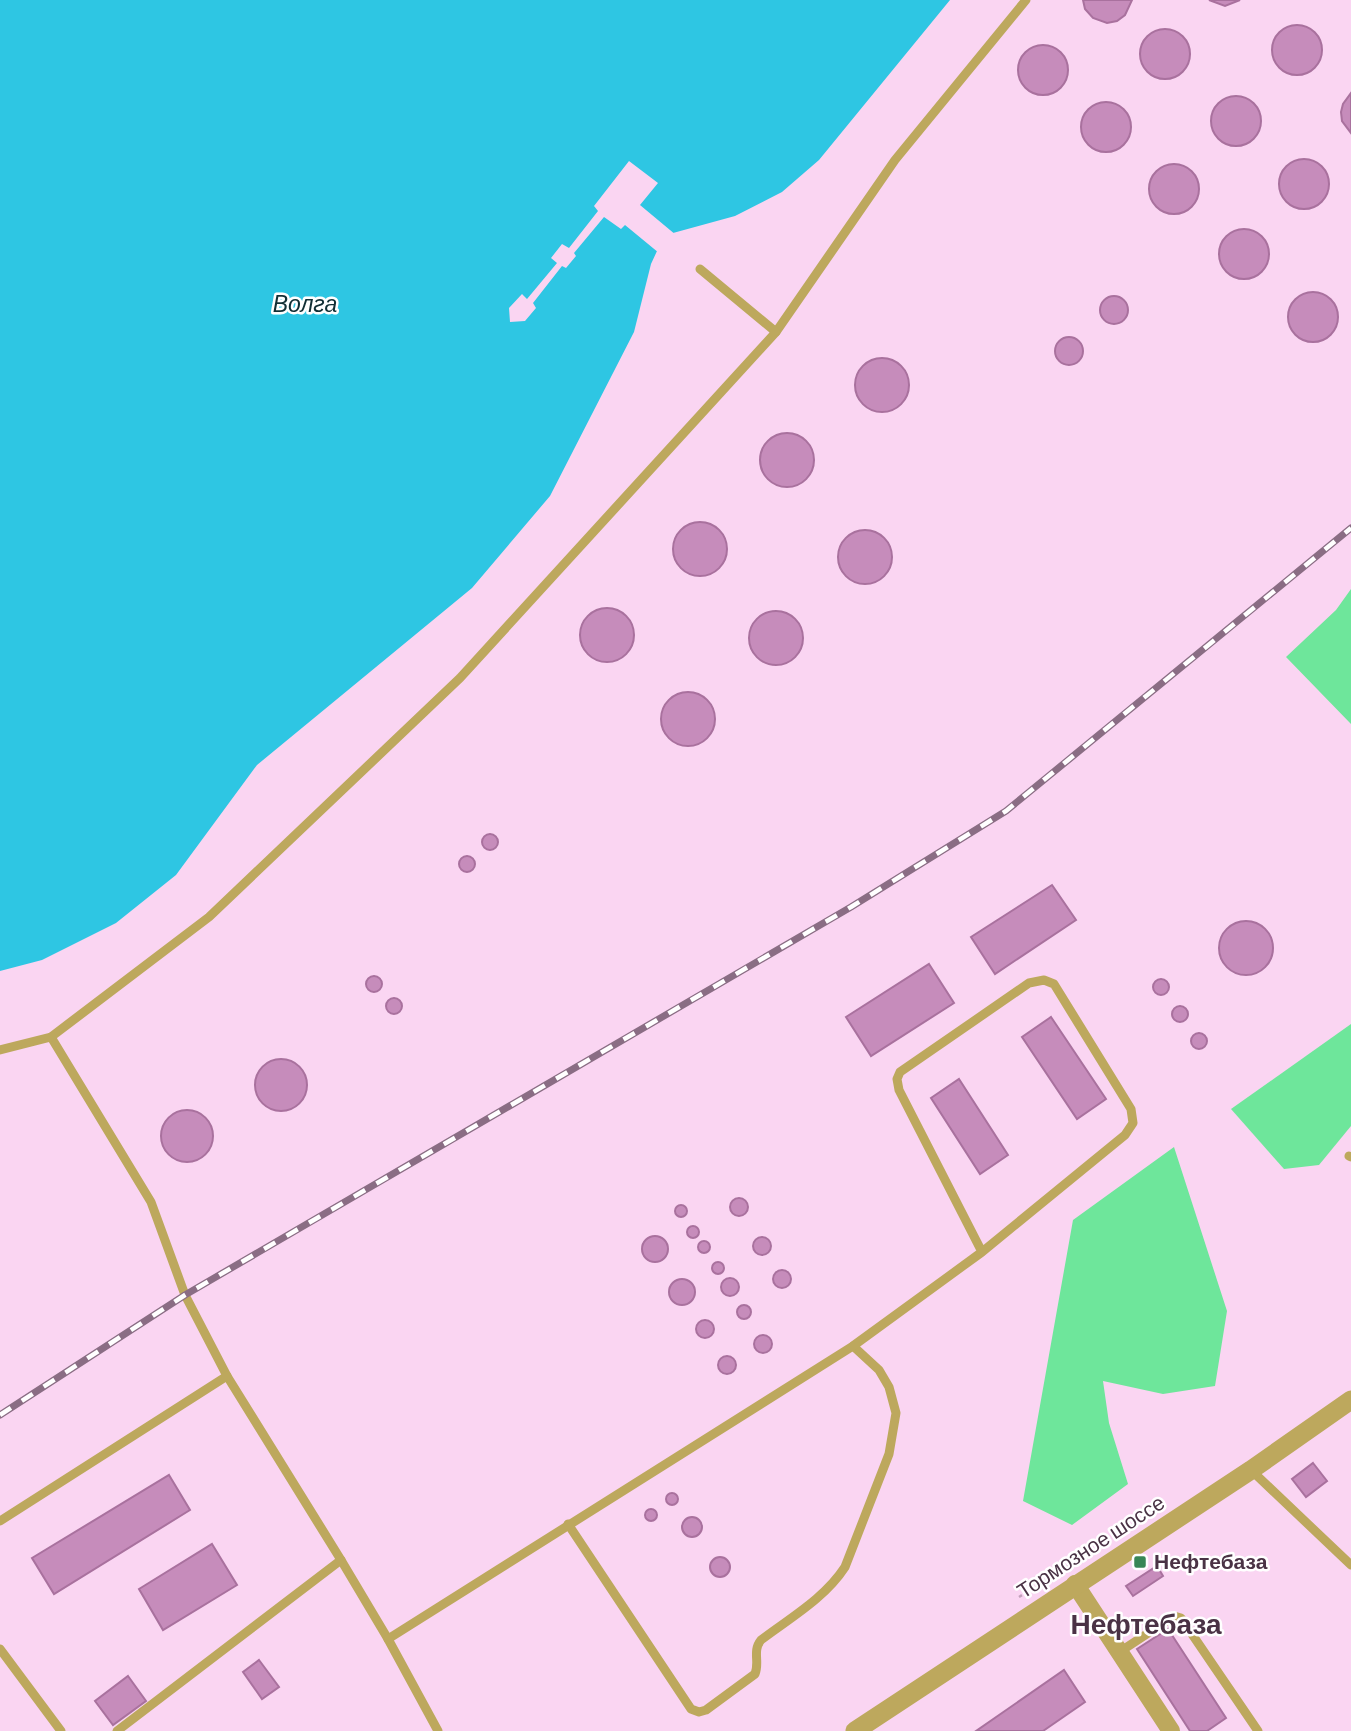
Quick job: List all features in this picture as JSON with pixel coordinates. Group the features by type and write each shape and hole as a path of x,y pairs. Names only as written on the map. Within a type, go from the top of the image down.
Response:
{"street":[{"name":"Тормозное шоссе","path":"855,1731 1075,1584 1251,1471 1351,1399"},
{"path":"1075,1584 1171,1731"}],"lane":[{"path":"0,1050 51,1037 209,918 460,677 776,332 895,160 1026,0"},
{"path":"700,269 776,332"},
{"path":"388,1639 853,1346 982,1252 1125,1135 1133,1123 1131,1109 1054,984 1044,980 1029,983 900,1072 897,1079 899,1090 982,1252"},
{"path":"51,1037 151,1202 185,1295 226,1376 341,1560 438,1731"},
{"path":"568,1524 691,1709 699,1712 706,1710 755,1674 755,1651 761,1640 823,1593 836,1581 845,1567 889,1454 896,1413 890,1387 879,1370 853,1346"},
{"path":"0,1521 226,1376"},
{"path":"1251,1471 1351,1564"},
{"path":"117,1731 341,1560"},
{"path":"1121,1651 1174,1616 1181,1618 1258,1731"},
{"path":"0,1649 61,1731"}],"green space":[{"path":"1351,589 1351,724 1286,657 1336,610"},
{"path":"1351,1024 1351,1126 1319,1165 1284,1169 1231,1109"},
{"path":"1174,1147 1227,1311 1215,1386 1163,1394 1103,1381 1109,1423 1128,1484 1072,1525 1023,1501 1073,1220"}],"water":[{"name":"Волга","path":"0,0 950,0 819,160 782,192 735,216 673,233 657,251 651,264 634,332 550,496 472,588 257,765 176,875 116,923 42,960 0,971"}],"pier":[{"path":"629,161 658,183 640,205 676,235 659,253 625,225 621,229 604,217 574,253 576,256 566,268 562,266 533,303 536,308 525,321 510,322 509,308 522,294 527,299 557,263 551,258 562,244 569,248 598,211 594,206"}],"building":[{"path":"1083,0 1132,0 1125,15 1117,21 1107,23 1093,18 1085,9"},
{"path":"1209,0 1240,0 1225,6"},
{"path":"1297,25 1314,33 1322,50 1314,67 1297,75 1280,67 1272,50 1280,33"},
{"path":"1165,29 1182,37 1190,54 1182,71 1165,79 1148,71 1140,54 1148,37"},
{"path":"1043,45 1060,53 1068,70 1060,87 1043,95 1026,87 1018,70 1026,53"},
{"path":"1351,93 1351,133 1342,121 1341,112"},
{"path":"1236,96 1253,104 1261,121 1253,138 1236,146 1219,138 1211,121 1219,104"},
{"path":"1106,102 1123,110 1131,127 1123,144 1106,152 1089,144 1081,127 1089,110"},
{"path":"1304,159 1321,167 1329,184 1321,201 1304,209 1287,201 1279,184 1287,167"},
{"path":"1174,164 1191,172 1199,189 1191,206 1174,214 1157,206 1149,189 1157,172"},
{"path":"1244,229 1261,237 1269,254 1261,271 1244,279 1227,271 1219,254 1227,237"},
{"path":"1313,292 1330,300 1338,317 1330,334 1313,342 1296,334 1288,317 1296,300"},
{"path":"1114,296 1124,300 1128,310 1124,320 1114,324 1104,320 1100,310 1104,300"},
{"path":"1069,337 1079,341 1083,351 1079,361 1069,365 1059,361 1055,351 1059,341"},
{"path":"882,358 901,366 909,385 901,404 882,412 863,404 855,385 863,366"},
{"path":"787,433 806,441 814,460 806,479 787,487 768,479 760,460 768,441"},
{"path":"700,522 719,530 727,549 719,568 700,576 681,568 673,549 681,530"},
{"path":"865,530 884,538 892,557 884,576 865,584 846,576 838,557 846,538"},
{"path":"607,608 626,616 634,635 626,654 607,662 588,654 580,635 588,616"},
{"path":"776,611 795,619 803,638 795,657 776,665 757,657 749,638 757,619"},
{"path":"688,692 707,700 715,719 707,738 688,746 669,738 661,719 669,700"},
{"path":"487,834 493,834 498,842 496,848 487,850 482,845 482,839"},
{"path":"464,856 470,856 475,864 473,870 464,872 459,867 459,861"},
{"path":"1052,885 1076,920 995,974 971,937"},
{"path":"1246,921 1265,929 1273,948 1265,967 1246,975 1227,967 1219,948 1227,929"},
{"path":"929,964 954,1003 871,1056 846,1017"},
{"path":"374,976 382,984 374,992 366,984"},
{"path":"1161,979 1167,981 1167,993 1161,995 1155,993 1153,987 1155,981"},
{"path":"394,998 402,1006 394,1014 386,1006"},
{"path":"1180,1006 1186,1008 1186,1020 1180,1022 1174,1020 1172,1014 1174,1008"},
{"path":"1051,1017 1106,1099 1077,1119 1022,1037"},
{"path":"1199,1033 1205,1035 1205,1047 1199,1049 1193,1047 1191,1041 1193,1035"},
{"path":"281,1059 300,1066 307,1085 300,1104 281,1111 262,1104 255,1085 262,1066"},
{"path":"959,1079 1008,1155 980,1174 931,1098"},
{"path":"187,1110 206,1117 213,1136 206,1155 187,1162 168,1155 161,1136 168,1117"},
{"path":"735,1198 743,1198 748,1207 746,1214 735,1216 730,1211 730,1203"},
{"path":"681,1205 687,1211 681,1217 675,1211"},
{"path":"693,1226 699,1232 693,1238 687,1232"},
{"path":"655,1236 664,1240 668,1249 664,1258 655,1262 646,1258 642,1249 646,1240"},
{"path":"758,1237 766,1237 771,1246 769,1253 758,1255 753,1250 753,1242"},
{"path":"704,1241 710,1247 704,1253 698,1247"},
{"path":"718,1262 724,1268 718,1274 712,1268"},
{"path":"778,1270 786,1270 791,1279 789,1286 778,1288 773,1283 773,1275"},
{"path":"726,1278 734,1278 739,1287 737,1294 726,1296 721,1291 721,1283"},
{"path":"682,1279 691,1283 695,1292 691,1301 682,1305 673,1301 669,1292 673,1283"},
{"path":"744,1305 749,1307 749,1317 744,1319 739,1317 737,1312 739,1307"},
{"path":"701,1320 709,1320 714,1329 712,1336 701,1338 696,1333 696,1325"},
{"path":"759,1335 767,1335 772,1344 770,1351 759,1353 754,1348 754,1340"},
{"path":"723,1356 731,1356 736,1365 734,1372 723,1374 718,1369 718,1361"},
{"path":"1313,1463 1327,1481 1306,1497 1292,1479"},
{"path":"169,1475 190,1510 54,1594 32,1558"},
{"path":"672,1493 678,1499 672,1505 666,1499"},
{"path":"651,1509 657,1515 651,1521 645,1515"},
{"path":"688,1517 696,1517 702,1527 696,1537 688,1537 682,1531 682,1523"},
{"path":"212,1544 237,1585 163,1630 139,1589"},
{"path":"716,1557 724,1557 730,1567 724,1577 716,1577 710,1571 710,1563"},
{"path":"1157,1566 1163,1576 1133,1596 1126,1586"},
{"path":"1168,1629 1226,1718 1207,1731 1190,1731 1137,1649"},
{"path":"259,1660 279,1687 262,1699 243,1672"},
{"path":"1064,1670 1085,1702 1043,1731 976,1731"},
{"path":"128,1676 146,1701 113,1725 95,1701"}],"railway":[{"path":"0,1415 185,1295 851,907 1006,811 1351,528"}],"place":[{"name":"Нефтебаза","path":"1140,1562"}],"district":[{"name":"Нефтебаза","path":"1146,1624"}]}
